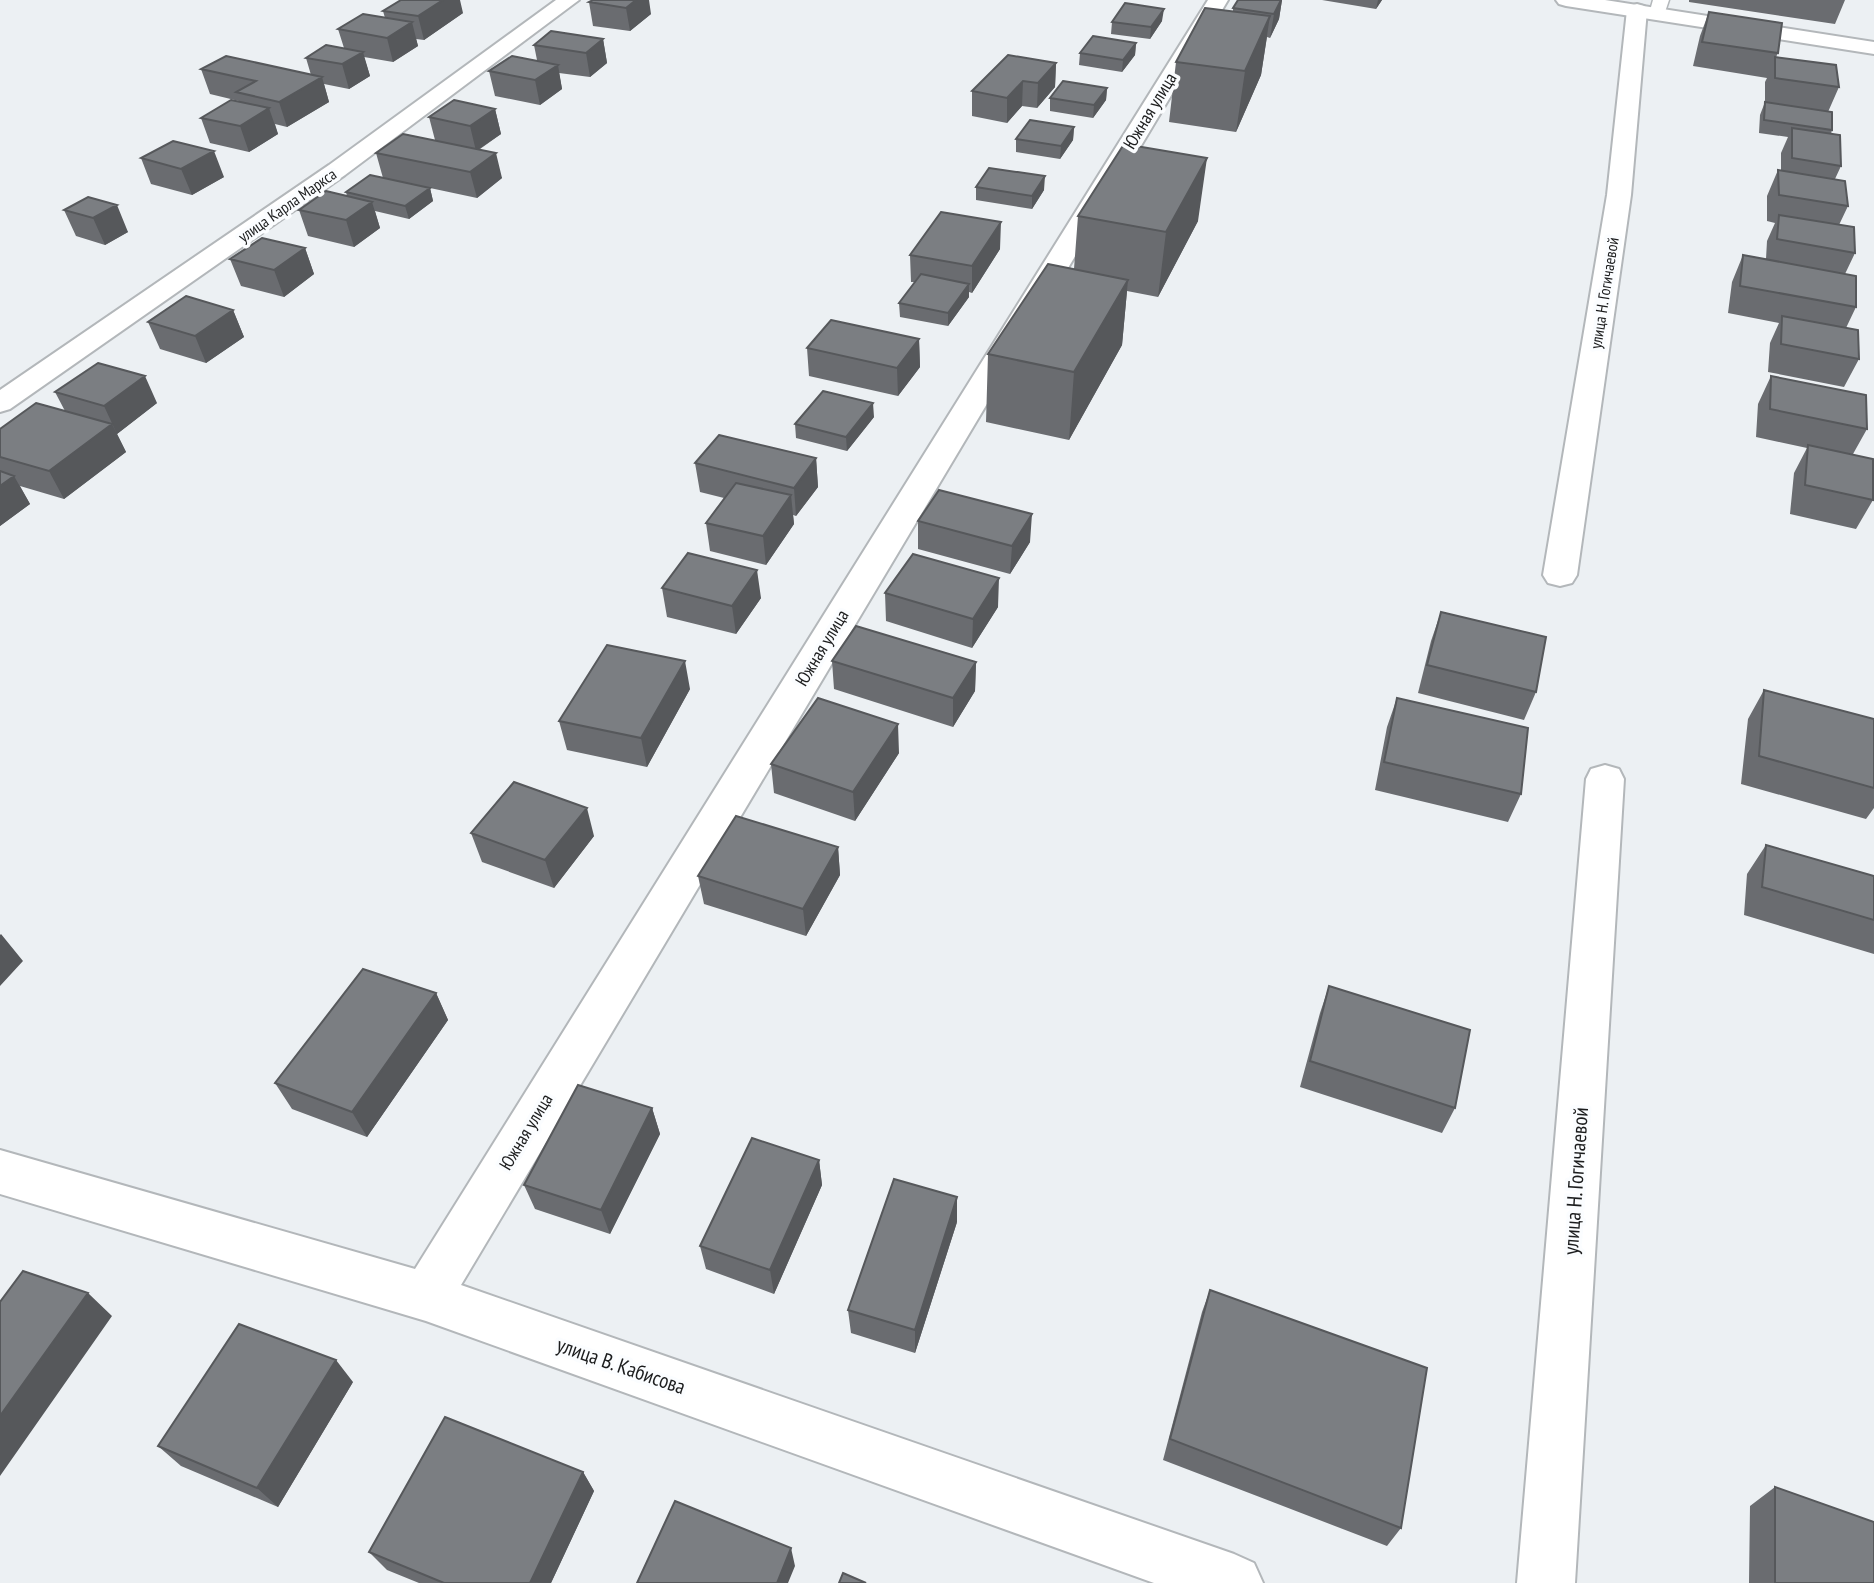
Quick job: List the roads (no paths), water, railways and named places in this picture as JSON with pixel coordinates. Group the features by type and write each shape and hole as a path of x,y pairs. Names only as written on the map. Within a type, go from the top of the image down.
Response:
{"street":[{"name":"улица Карла Маркса","path":"0,403 337,170 569,0"},
{"name":"Южная улица","path":"426,1297 1218,0"},
{"path":"1566,0 1652,8 1874,48"},
{"name":"улица Н. Гогичаевой","path":"1560,575 1619,195 1652,8"},
{"name":"улица Н. Гогичаевой","path":"1546,1583 1605,779"},
{"name":"улица В. Кабисова","path":"0,1172 426,1297 1234,1583"}]}
